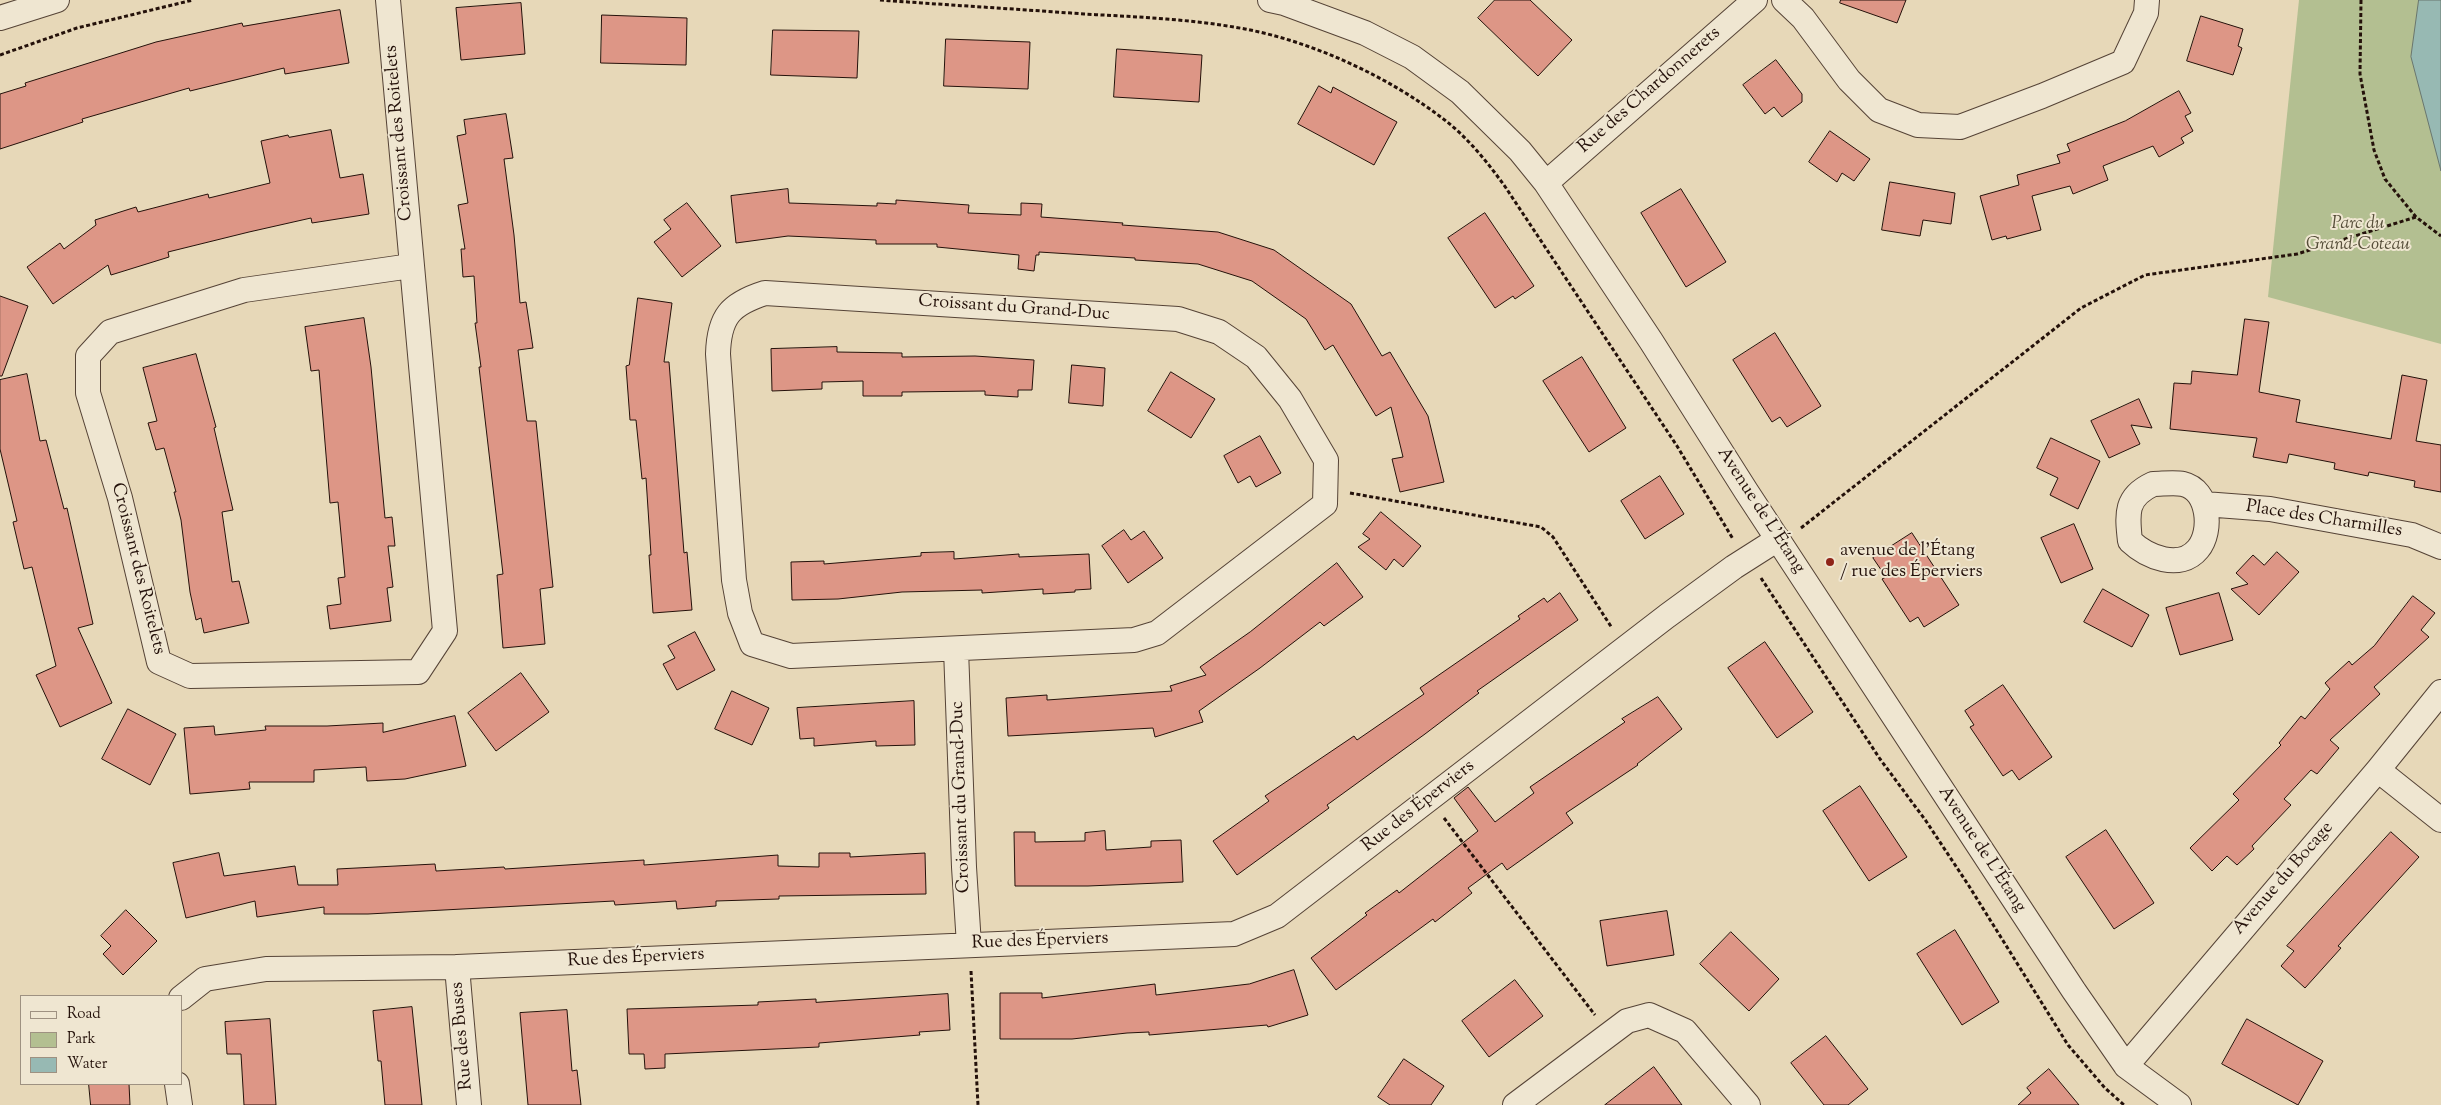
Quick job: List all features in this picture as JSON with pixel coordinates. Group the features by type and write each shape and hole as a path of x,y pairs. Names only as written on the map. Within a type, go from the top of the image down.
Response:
{"street":[{"path":"0,18 57,0"},
{"name":"Croissant des Roitelets","path":"388,0 445,631 418,672 190,676 159,662 120,498 88,392 88,356 110,332 244,290 411,266"},
{"name":"Avenue de L'Étang","path":"1270,0 1365,33 1412,57 1460,92 1490,118 1520,150 1546,183 1651,341 1977,845 2126,1066 2179,1105"},
{"name":"Rue des Chardonnerets","path":"1546,183 1754,0"},
{"path":"1784,0 1803,18 1848,80 1878,110 1918,125 1960,127 2042,96 2123,62 2146,13 2147,0"},
{"name":"Croissant du Grand-Duc","path":"765,293 1178,319 1219,332 1256,357 1290,399 1326,460 1327,489 1325,504 1157,634 1134,640 956,649 792,656 752,644 740,613 734,580 718,354 718,333 729,313 743,300 765,293"},
{"name":"Place des Charmilles","path":"2204,504 2289,512 2412,535 2441,546"},
{"name":"Rue des Éperviers","path":"182,997 205,979 266,969 457,967 1234,934 1277,916 1625,648 1734,567 1778,539"},
{"name":"Croissant du Grand-Duc","path":"956,649 964,866 969,945"},
{"name":"Avenue du Bocage","path":"2126,1066 2378,770 2441,692"},
{"path":"2378,770 2441,820"},
{"name":"Rue des Buses","path":"457,967 470,1105"},
{"path":"1514,1105 1627,1021 1649,1015 1685,1032 1748,1105"},
{"path":"177,1085 180,1105"}],"path":[{"path":"0,55 77,28 193,0"},
{"path":"880,0 1150,17 1245,29 1318,50 1385,81 1428,108 1447,121 1484,159 1506,188 1677,446 1732,537"},
{"path":"2361,0 2360,74 2374,150 2385,179 2416,217 2441,236"},
{"path":"1778,539 1801,528 2081,308 2145,275 2296,254 2416,217"},
{"path":"1327,489 1541,527 1553,538 1625,648"},
{"name":"Avenue de L'Étang","path":"1760,576 1880,759 1926,821 1976,897 2068,1046 2105,1088 2124,1105"},
{"path":"1429,799 1609,1034"},
{"path":"969,945 978,1105"}],"green space":[{"name":"Parc du Grand-Coteau","path":"2299,0 2441,0 2441,344 2268,297"}],"water":[{"path":"2419,0 2441,0 2441,171 2411,57"}],"building":[{"path":"1495,0 1530,0 1572,40 1538,76 1478,18"},
{"path":"1841,0 1906,0 1897,23 1840,3"},
{"path":"521,3 525,54 461,60 456,8"},
{"path":"340,10 349,63 285,74 284,68 190,91 189,88 82,119 83,122 0,149 0,94 26,86 25,83 156,42 242,23 243,26"},
{"path":"602,15 687,18 686,65 601,63"},
{"path":"2201,16 2243,29 2238,46 2242,48 2233,75 2187,61"},
{"path":"773,30 859,31 857,78 771,75"},
{"path":"946,39 1030,42 1028,89 944,86"},
{"path":"1117,49 1202,55 1199,102 1114,97"},
{"path":"1776,60 1802,94 1802,102 1782,117 1774,107 1765,114 1743,85"},
{"path":"1319,86 1331,93 1333,87 1397,122 1374,165 1298,124"},
{"path":"2179,91 2191,113 2185,116 2193,131 2181,138 2184,143 2159,157 2153,146 2103,166 2108,180 2073,194 2070,186 2032,196 2041,230 2007,239 2006,236 1992,240 1980,196 2019,185 2017,175 2060,163 2057,155 2070,151 2067,144 2125,121"},
{"path":"506,114 513,158 504,159 514,235 520,303 526,302 533,348 518,350 527,421 536,421 553,587 540,589 545,644 503,648 497,575 503,574 479,367 481,367 475,323 477,323 474,276 463,277 461,249 465,249 458,205 468,203 457,136 466,134 464,120"},
{"path":"331,130 340,178 363,174 369,214 312,223 311,218 249,232 168,252 169,257 111,275 108,265 53,304 27,267 60,243 64,249 96,225 95,220 136,207 138,212 208,194 209,198 270,183 261,141 288,135 289,137"},
{"path":"1830,131 1870,159 1854,181 1842,173 1837,182 1809,162"},
{"path":"1890,182 1955,193 1951,224 1923,220 1920,236 1882,230"},
{"path":"788,189 789,203 877,206 877,203 896,204 896,200 969,205 968,213 1021,215 1021,203 1042,204 1041,217 1218,232 1274,250 1351,304 1382,356 1390,352 1428,416 1444,482 1400,492 1392,459 1403,457 1391,407 1376,416 1333,345 1325,350 1306,319 1252,281 1198,264 1135,260 1135,258 1039,252 1039,255 1036,255 1034,271 1018,269 1019,255 937,247 937,244 876,244 876,240 788,236 736,243 731,196"},
{"path":"1681,189 1726,262 1686,287 1641,213"},
{"path":"687,203 721,246 682,277 654,242 671,229 664,220"},
{"path":"1485,213 1534,286 1515,299 1513,296 1495,308 1448,238"},
{"path":"0,296 28,306 2,376 0,376"},
{"path":"638,298 672,303 664,362 669,362 684,553 687,552 692,610 653,613 646,478 642,479 636,420 630,420 626,366 629,365"},
{"path":"364,318 371,367 385,518 392,517 395,546 388,546 393,587 387,588 391,621 330,629 327,606 341,604 338,578 345,577 338,502 330,503 319,370 311,371 305,327"},
{"path":"2245,319 2269,322 2259,392 2300,400 2296,422 2391,439 2402,375 2427,380 2416,441 2441,445 2441,492 2414,487 2415,481 2369,472 2368,476 2334,469 2335,463 2289,454 2287,463 2253,457 2257,438 2170,429 2174,383 2191,384 2192,371 2237,375"},
{"path":"1775,333 1821,406 1787,427 1780,417 1772,422 1733,360"},
{"path":"837,347 837,352 902,353 902,357 975,356 1034,360 1032,390 1018,390 1018,397 985,395 985,391 902,392 902,396 863,396 863,381 822,382 822,389 772,391 771,349"},
{"path":"196,354 216,427 214,428 233,510 222,512 232,582 239,581 249,623 204,633 201,618 196,620 190,592 181,520 174,492 176,492 164,448 156,450 148,423 157,421 143,368"},
{"path":"1582,357 1626,428 1589,452 1543,381"},
{"path":"1072,365 1105,368 1103,406 1069,403"},
{"path":"1171,372 1215,399 1191,438 1148,411"},
{"path":"27,374 40,441 46,440 64,509 67,508 93,624 78,628 112,703 60,727 36,675 56,666 32,567 24,569 13,522 17,521 0,449 0,380"},
{"path":"2139,399 2152,428 2131,425 2140,444 2109,458 2091,421"},
{"path":"1260,436 1281,473 1256,487 1250,476 1238,483 1224,456"},
{"path":"2051,438 2100,461 2078,509 2050,495 2058,478 2037,468"},
{"path":"1660,476 1684,514 1645,539 1621,501"},
{"path":"1381,512 1421,546 1403,567 1394,559 1386,570 1358,547 1370,539 1363,534"},
{"path":"2074,524 2093,569 2061,583 2041,538"},
{"path":"1124,530 1131,540 1144,531 1163,558 1128,583 1102,546"},
{"path":"1912,533 1959,605 1924,627 1918,617 1910,622 1882,579 1886,577 1873,558"},
{"path":"954,552 954,559 1019,554 1019,557 1089,554 1091,589 1043,594 1043,589 982,593 982,590 902,592 838,599 792,600 791,562 824,561 824,564 921,556 921,553"},
{"path":"2277,552 2299,572 2259,615 2231,589 2248,584 2236,573 2253,555 2264,565"},
{"path":"1337,563 1363,597 1324,626 1320,622 1260,668 1199,711 1203,722 1155,737 1153,728 1008,736 1006,698 1047,695 1047,700 1172,691 1170,686 1206,675 1200,667 1250,632"},
{"path":"2103,589 2149,615 2132,647 2084,622"},
{"path":"1560,593 1578,620 1477,691 1479,693 1327,805 1329,808 1237,875 1213,841 1269,801 1265,796 1354,736 1357,740 1424,694 1420,688 1520,619 1518,616 1544,598 1547,602"},
{"path":"2219,593 2233,640 2180,655 2166,608"},
{"path":"2413,596 2435,613 2421,630 2429,637 2374,687 2380,694 2330,740 2339,748 2317,774 2311,770 2284,799 2291,805 2252,846 2254,849 2237,865 2227,856 2212,871 2190,848 2239,800 2233,794 2281,745 2279,743 2301,716 2305,719 2330,689 2325,683 2349,661 2352,665 2374,646"},
{"path":"695,632 715,670 677,690 663,664 675,658 668,646"},
{"path":"1765,642 1813,712 1777,738 1728,668"},
{"path":"521,673 549,712 496,751 468,713"},
{"path":"2003,685 2052,757 2019,780 2012,770 2003,776 1970,727 1974,725 1965,711"},
{"path":"732,691 769,708 752,745 715,729"},
{"path":"1658,697 1682,729 1638,765 1566,813 1573,823 1507,870 1502,863 1468,888 1472,893 1435,922 1433,919 1336,990 1311,958 1367,915 1365,913 1397,890 1399,893 1478,831 1454,798 1468,787 1495,822 1534,793 1530,787 1625,722 1622,719"},
{"path":"914,701 915,745 876,746 876,741 814,746 814,738 800,739 797,708"},
{"path":"128,709 176,734 150,785 102,759"},
{"path":"455,716 466,766 405,779 367,781 366,767 314,770 314,782 249,782 250,789 190,794 184,728 214,726 215,735 266,730 265,726 327,726 383,723 383,732"},
{"path":"1860,786 1907,857 1869,881 1823,811"},
{"path":"2106,830 2154,903 2114,929 2066,857"},
{"path":"1105,831 1106,850 1151,847 1151,841 1181,840 1183,882 1088,886 1015,886 1014,832 1035,832 1035,842 1085,841 1085,833"},
{"path":"2391,832 2419,857 2338,946 2341,948 2305,988 2281,966 2294,951 2287,946"},
{"path":"219,853 224,876 295,866 298,885 338,885 337,869 435,864 436,871 504,867 505,869 644,860 644,865 778,855 778,866 819,867 819,853 850,853 850,857 925,853 926,894 779,896 779,899 716,901 716,906 677,909 676,901 615,905 614,901 368,914 324,914 324,907 257,917 255,901 186,918 173,863"},
{"path":"126,910 157,941 123,975 103,954 111,946 101,936"},
{"path":"1667,911 1674,955 1607,966 1600,921"},
{"path":"1955,930 1999,1002 1962,1025 1917,954"},
{"path":"1731,932 1779,979 1749,1011 1700,964"},
{"path":"1294,970 1308,1015 1268,1027 1267,1025 1149,1035 1149,1032 1127,1033 1072,1039 1000,1039 1000,993 1042,993 1042,998 1155,984 1156,995 1249,984"},
{"path":"1515,980 1543,1016 1489,1057 1462,1021"},
{"path":"948,994 950,1030 919,1032 920,1035 819,1043 819,1047 665,1054 665,1068 645,1069 644,1054 629,1054 627,1009 758,1005 758,1002 816,999 816,1002"},
{"path":"412,1007 422,1105 385,1105 381,1061 378,1061 373,1011"},
{"path":"567,1010 572,1071 577,1070 581,1105 528,1105 520,1013"},
{"path":"270,1019 276,1105 244,1105 241,1054 227,1054 225,1022"},
{"path":"2247,1019 2323,1061 2298,1105 2222,1064"},
{"path":"1826,1036 1868,1089 1848,1105 1824,1105 1791,1063"},
{"path":"1404,1059 1444,1086 1431,1105 1390,1105 1378,1097"},
{"path":"1654,1067 1682,1105 1605,1105"},
{"path":"2049,1069 2079,1105 2018,1105 2031,1093 2027,1088"},
{"path":"89,1085 129,1085 130,1105 91,1105"}],"place":[{"name":"avenue de l'Étang / rue des Éperviers","path":"1830,562"}]}
